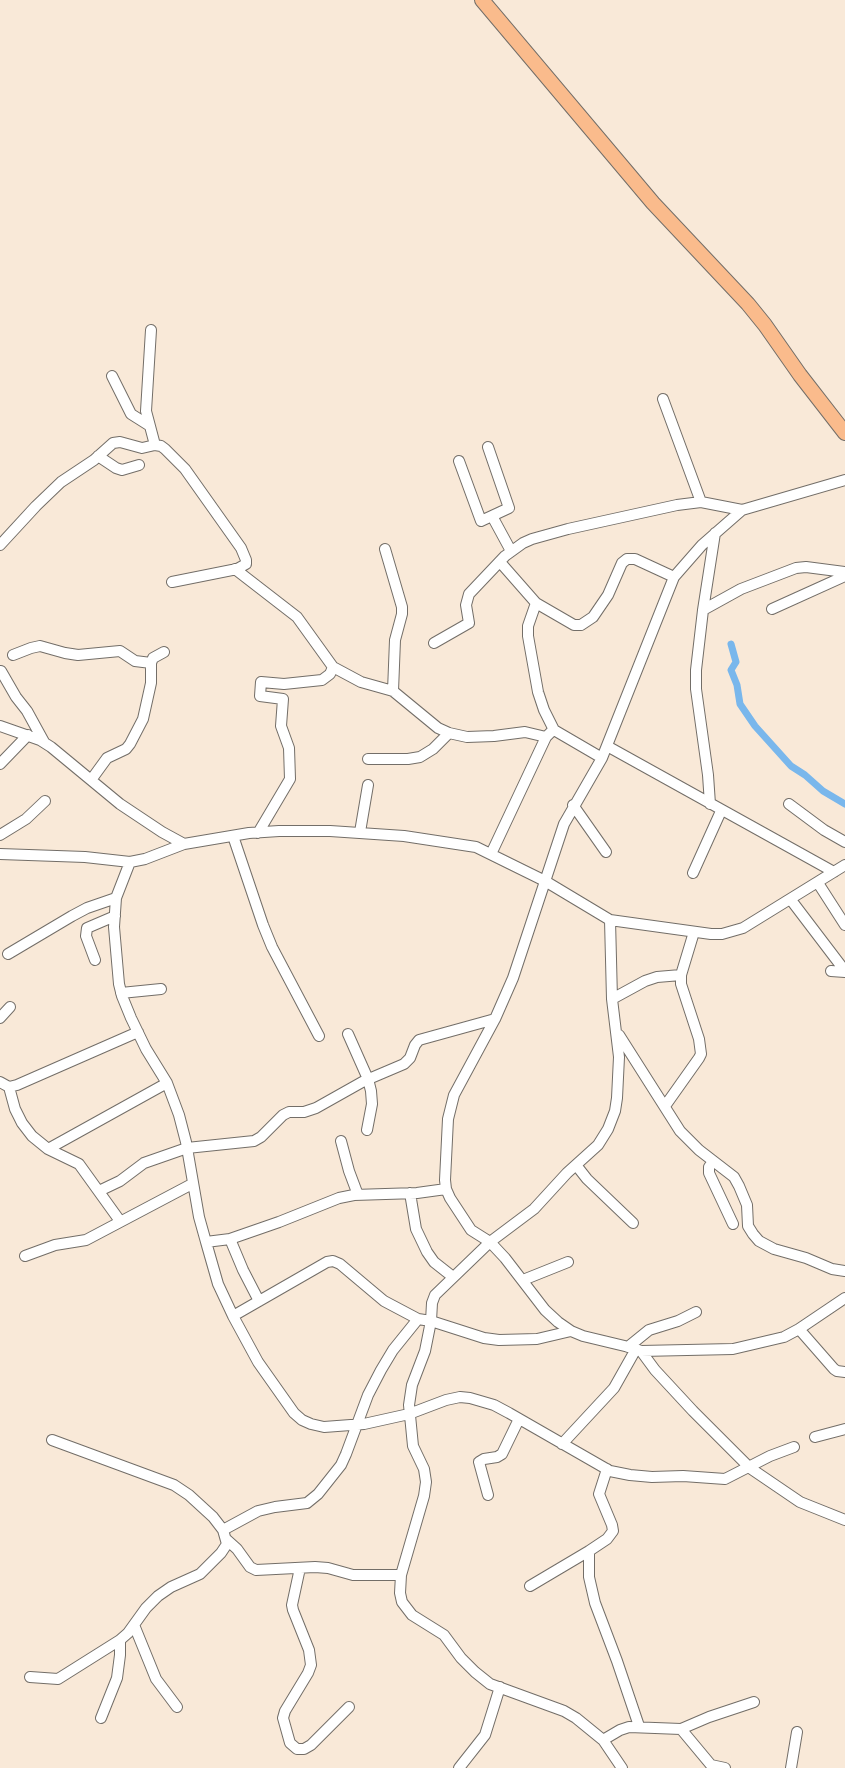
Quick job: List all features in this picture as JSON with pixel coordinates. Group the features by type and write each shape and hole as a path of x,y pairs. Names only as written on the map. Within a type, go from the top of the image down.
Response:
{"highway":[{"path":"482,0 653,203 765,325 800,375 845,433"}],"street":[{"path":"151,330 146,411 155,445"},
{"path":"112,376 131,414 150,426"},
{"path":"663,399 701,502"},
{"path":"0,545 36,506 61,482 98,456 110,445 116,442 142,448 155,445 166,448 185,469 242,548 246,556 246,564 235,569 172,582"},
{"path":"459,461 481,521 509,508 488,447"},
{"path":"98,456 116,468 122,470 139,465"},
{"path":"845,480 742,510 715,533 674,577 635,670 602,758 574,804 564,824 513,978 495,1019 454,1095 451,1105 446,1140 446,1189 460,1215 472,1230 490,1242 505,1258 545,1310 571,1331 583,1336 635,1349 734,1349 784,1337 799,1330 845,1298"},
{"path":"434,643 469,623 466,605 469,594 511,551 532,539 561,530 677,505 701,502 742,510"},
{"path":"492,516 511,551"},
{"path":"710,804 708,775 696,688 696,670 703,610 715,533"},
{"path":"385,549 402,607 402,614 395,640 393,692"},
{"path":"500,562 536,603 568,622 581,625 593,617 601,607 624,560 635,559 674,577"},
{"path":"703,610 741,589 796,568 806,567 845,572"},
{"path":"235,569 297,617 333,667 361,682 393,692 438,728 450,733 478,737 525,732 550,733 602,758"},
{"path":"772,609 845,576"},
{"path":"491,854 550,733 538,692 528,636 528,626 536,603"},
{"path":"13,655 40,646 65,653 78,654 120,651 135,661 151,663"},
{"path":"91,780 106,758 126,749 130,744 143,719 151,683 151,663 153,658 164,652"},
{"path":"258,833 290,779 289,748 281,726 283,699 260,696 261,682 284,684 322,680 330,674 333,667"},
{"path":"1,671 16,697 27,711 44,742"},
{"path":"0,726 44,742 91,780 154,827 184,844"},
{"path":"368,759 408,759 420,757 433,749 450,733"},
{"path":"0,764 28,735"},
{"path":"607,746 721,811 834,872"},
{"path":"360,832 368,785"},
{"path":"0,835 26,819 45,801"},
{"path":"574,804 606,852"},
{"path":"789,804 824,830 845,842"},
{"path":"694,873 721,811"},
{"path":"0,854 85,857 130,862 145,859 184,844 233,836 279,831 360,832 447,842 476,848 545,881 610,920 655,928 711,934 734,932 791,900 845,865"},
{"path":"233,836 272,947 319,1036"},
{"path":"130,862 116,898 114,933 121,993 125,1006 146,1049 167,1083 179,1115 187,1148 192,1184 218,1284 232,1316 258,1362 294,1413 302,1420 324,1427 356,1425 409,1414 446,1400 460,1397 470,1398 494,1405 607,1469 630,1475 652,1477 683,1476 717,1480 732,1477 770,1456 794,1447"},
{"path":"818,883 845,925"},
{"path":"8,954 87,908 116,898"},
{"path":"791,900 845,972"},
{"path":"95,960 86,936 87,928 115,916"},
{"path":"610,920 612,999 619,1057 619,1078 615,1111 608,1129 598,1145 576,1165 534,1209 490,1242 435,1295 432,1303 431,1321 425,1351 412,1385 409,1414 413,1446 424,1469 426,1482 424,1496 401,1575 400,1593 402,1602 412,1615 444,1635 468,1666 490,1684 564,1711 576,1718 604,1740 622,1768"},
{"path":"665,1106 701,1054 699,1039 683,991 681,975 694,932"},
{"path":"831,971 845,972"},
{"path":"612,999 651,979 681,975"},
{"path":"121,993 161,989"},
{"path":"0,1018 10,1006"},
{"path":"99,1191 120,1181 144,1163 187,1148 254,1141 261,1137 289,1112 304,1112 316,1108 368,1079 404,1064 410,1058 414,1045 419,1040 495,1019"},
{"path":"120,1221 79,1164 48,1149 32,1136 22,1123 4,1084 50,1072 138,1032"},
{"path":"616,1032 680,1131 699,1150 734,1177 747,1205 748,1226 759,1241 774,1249 806,1258 832,1269 845,1271"},
{"path":"348,1034 368,1079 372,1098 367,1130"},
{"path":"48,1149 167,1083"},
{"path":"342,1141 349,1171 358,1195"},
{"path":"713,1161 709,1167 709,1173 733,1224"},
{"path":"576,1165 587,1179 633,1223"},
{"path":"25,1256 55,1245 86,1240 192,1184"},
{"path":"206,1242 230,1239 279,1222 329,1202 358,1195 429,1192 446,1189"},
{"path":"410,1193 416,1229 427,1252 434,1262 453,1277"},
{"path":"230,1239 243,1270 259,1300"},
{"path":"232,1316 327,1262 333,1261 340,1264 384,1302 418,1319 431,1321 484,1338 499,1340 537,1339 571,1331"},
{"path":"523,1280 568,1262"},
{"path":"562,1444 614,1388 635,1349 649,1330 678,1321 696,1312"},
{"path":"225,1535 258,1511 275,1507 302,1504 312,1500 340,1465 346,1454 368,1395 388,1358 418,1319"},
{"path":"799,1330 834,1369 845,1372"},
{"path":"635,1349 693,1411 750,1468 800,1502 845,1520"},
{"path":"488,1495 479,1462 480,1460 497,1457 502,1454 519,1419"},
{"path":"815,1437 845,1429"},
{"path":"52,1440 174,1485 202,1506 253,1569 328,1568 359,1576 401,1575"},
{"path":"530,1586 589,1551 607,1539 613,1532 612,1525 599,1494 607,1469"},
{"path":"30,1677 58,1679 120,1640 134,1625 146,1608 158,1596 171,1587 200,1574 207,1569 225,1547 225,1535"},
{"path":"589,1551 589,1577 593,1596 639,1726"},
{"path":"300,1568 292,1605 308,1650 311,1665 308,1673 285,1711 283,1718 290,1743 297,1749 304,1749 349,1707"},
{"path":"134,1625 156,1679 178,1707"},
{"path":"101,1718 117,1678 120,1640"},
{"path":"459,1768 485,1735 500,1687"},
{"path":"604,1740 620,1730 629,1727 639,1726 681,1729 709,1717 754,1702"},
{"path":"681,1729 707,1761 715,1766 725,1768"},
{"path":"791,1768 797,1732"}],"waterway":[{"path":"731,644 736,662 731,670 737,685 740,704 755,726 791,766 805,775 823,791 845,804"}]}
